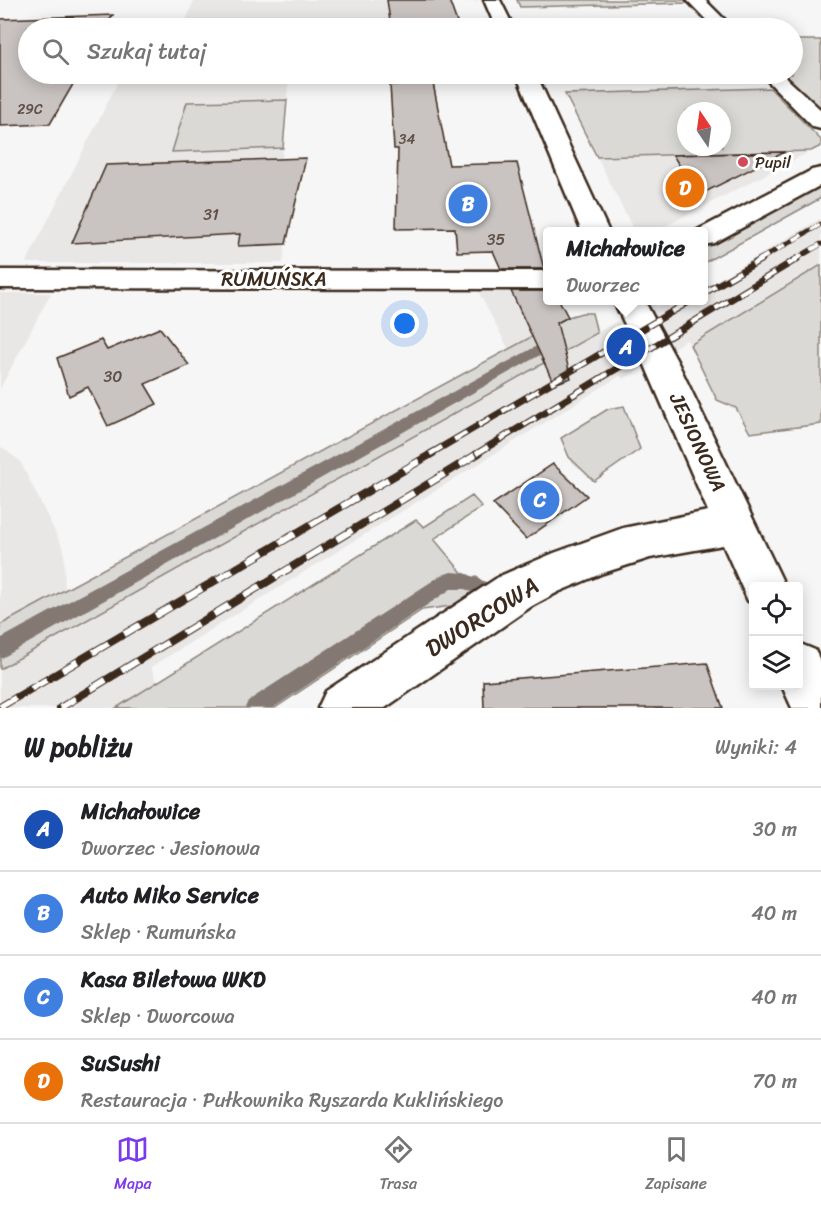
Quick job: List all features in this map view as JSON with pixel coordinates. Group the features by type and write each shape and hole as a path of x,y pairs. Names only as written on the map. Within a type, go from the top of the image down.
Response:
{"street":[{"path":"492,0 500,18"},
{"path":"695,0 714,18"},
{"path":"530,84 594,227"},
{"path":"781,84 821,122"},
{"path":"708,235 821,175"},
{"name":"RUMUŃSKA","path":"0,279 543,280"},
{"name":"JESIONOWA","path":"631,305 662,363 761,582"},
{"name":"DWORCOWA","path":"343,708 516,591 537,580 606,552 657,536 736,526"},
{"path":"803,678 817,708"}],"shaded area":[{"path":"194,0 478,0 434,2 438,18 187,18"},
{"path":"517,0 687,0 690,3 520,7"},
{"path":"803,40 821,40 821,112 791,84 803,84"},
{"path":"117,84 288,84 280,184 290,202 283,263 26,263"},
{"path":"770,88 821,140 821,146 811,151 731,153 731,102 677,102 677,155 597,157 565,94"},
{"path":"287,100 283,148 172,152 187,102"},
{"path":"811,151 664,227 632,227 597,157 731,156 731,153"},
{"path":"821,184 821,198 708,261 708,246"},
{"path":"821,218 821,265 690,345 686,340 624,379 620,376 151,667 157,683 116,708 0,708 0,669 646,305 657,307 666,305 670,308 675,305 708,305 708,286"},
{"path":"821,265 821,424 750,433 736,408 717,400 690,345"},
{"path":"478,291 543,291 543,305 561,305 568,317 509,350"},
{"path":"0,293 51,293 0,389"},
{"path":"592,313 597,333 0,669 0,625 568,317"},
{"path":"624,406 640,449 594,481 569,457 561,438 608,409"},
{"path":"0,446 20,461 64,550 65,590 0,625"},
{"path":"472,496 482,507 434,539 469,581 476,576 487,587 459,605 422,610 275,708 116,708 416,520 424,527"}],"building":[{"path":"387,0 449,0 455,18 390,18"},
{"path":"113,15 111,18 28,18"},
{"path":"18,18 18,84 73,84 50,124 0,126 0,19"},
{"path":"433,84 449,165 517,163 543,269 501,269 493,251 457,252 455,228 396,229 398,149 394,149 390,85"},
{"path":"785,152 697,196 673,155 731,156 731,153"},
{"path":"306,158 286,244 238,246 240,234 72,243 106,165"},
{"path":"511,291 543,291 543,305 562,305 568,317 557,323 571,378 554,384"},
{"path":"160,328 189,365 145,384 157,404 108,426 88,387 69,396 57,358 101,340 107,350"},
{"path":"553,464 587,496 526,539 493,504"},
{"path":"707,663 723,708 484,708 483,681"}],"waterway":[{"path":"0,649 544,347"},
{"path":"255,708 446,582 465,581 482,589"}],"railway":[{"path":"759,260 821,224"},
{"path":"794,260 821,244"},
{"path":"708,291 762,259"},
{"path":"476,454 797,259"},
{"path":"430,454 683,305"},
{"path":"0,707 433,453"},
{"path":"60,708 479,453"}],"place":[{"name":"Pupil","path":"743,162"},
{"name":"SuSushi","path":"685,188"},
{"name":"Auto Miko Service","path":"468,204"},
{"name":"Michałowice","path":"626,347"},
{"name":"Kasa Biletowa WKD","path":"540,500"}]}
